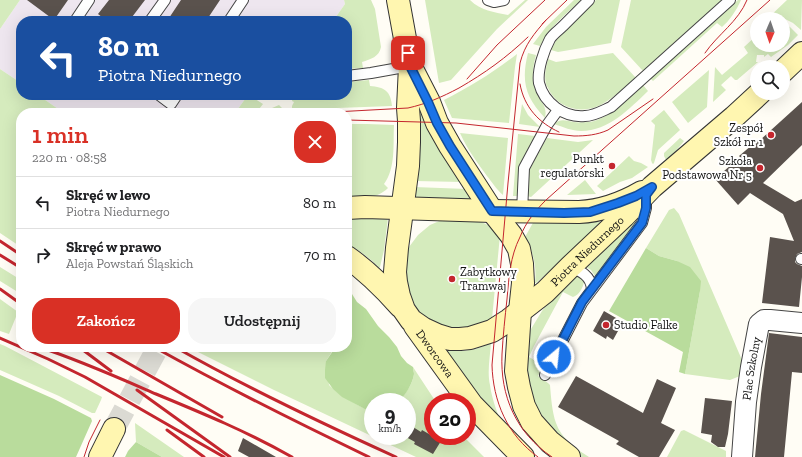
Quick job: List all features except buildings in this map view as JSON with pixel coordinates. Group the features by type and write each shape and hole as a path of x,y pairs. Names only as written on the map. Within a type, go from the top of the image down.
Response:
{"main road":[{"path":"398,0 410,66 408,166 395,272 399,296 408,315 424,329 437,335 450,338 470,338 492,331 520,311"},
{"path":"790,65 802,54"},
{"path":"410,66 437,123 450,146 492,211 511,234 521,256 523,283 516,371 519,386 524,406 532,422 550,442 569,457"},
{"name":"Piotra Niedurnego","path":"520,311 545,292 649,191 752,100"},
{"path":"356,208 375,205 388,199 405,183"},
{"name":"Piotra Niedurnego","path":"492,211 564,213 590,212 649,191"},
{"path":"356,208 492,211"},
{"path":"397,248 408,231 417,222 430,214 444,209"},
{"name":"Dworcowa","path":"352,260 379,283 408,315 472,405 523,457"},
{"path":"518,341 536,304 545,292"},
{"path":"100,457 114,428"}],"street":[{"name":"Plac Szkolny","path":"742,457 746,402 759,324 764,320 802,322"}],"lane":[{"path":"79,16 90,0"},
{"path":"154,16 165,0"},
{"path":"232,16 243,0"},
{"path":"488,0 494,2 504,0"},
{"path":"589,0 551,38 544,53 539,72 540,83 546,100 558,110 569,115 585,116 598,113 610,107 729,1"},
{"path":"352,75 410,66"},
{"path":"165,100 171,104 174,100"},
{"path":"522,212 524,168 547,126 558,110"},
{"path":"545,375 582,302 642,223 649,191"},
{"path":"570,267 581,271 590,279 592,289"}],"shaded area":[{"path":"20,0 344,0 345,4 337,16 16,16 16,80 0,69 0,29"},
{"path":"45,100 244,100 239,108 57,108"}],"green space":[{"path":"0,0 20,0 0,29"},
{"path":"344,0 371,0 375,9 381,47 378,53 371,59 362,62 363,68 352,69 352,16 337,16 345,4"},
{"path":"425,0 470,0 483,9 508,15 525,0 528,0 497,29 451,80 439,83"},
{"path":"574,0 581,0 553,27 540,46 533,44 546,27"},
{"path":"596,0 620,0 611,43 558,52 551,50 565,29"},
{"path":"631,0 722,0 643,71 621,47"},
{"path":"738,0 741,0 735,12 722,27 717,23 653,81 650,78"},
{"path":"787,0 802,0 801,30 790,22 790,12 774,12"},
{"path":"790,27 798,35 790,43"},
{"path":"750,41 750,52 778,52 771,57 768,54 764,57 764,55 757,55 756,60 750,60 750,69 737,80 731,76 721,85 726,90 713,102 715,67 722,75 748,53 744,47"},
{"path":"528,53 536,55 533,68 533,81 544,106 546,114 545,118 533,103 526,88 525,72"},
{"path":"613,53 636,78 607,101 590,109 570,108 559,102 550,92 545,78 548,59 556,62"},
{"path":"517,54 509,123 452,118 444,100 482,79"},
{"path":"0,69 16,80 16,100 45,100 57,108 16,108 16,244 0,233"},
{"path":"709,70 707,107 688,123 672,102"},
{"path":"369,80 370,86 379,87 388,93 392,106 292,108 294,102 292,100 352,100 352,82"},
{"path":"643,85 648,91 626,112 601,127 591,130 578,131 554,124 561,120 590,122 604,117"},
{"path":"244,100 257,100 263,104 260,108 239,108"},
{"path":"416,101 462,182 415,181"},
{"path":"522,104 528,115 540,127 519,124"},
{"path":"279,105 282,108 272,108"},
{"path":"664,110 680,130 658,150 653,164 651,160 655,125 651,121"},
{"path":"352,124 394,125 394,148 392,163 388,178 384,184 388,188 384,192 369,197 352,199"},
{"path":"460,133 508,138 503,195 494,186"},
{"path":"518,134 535,136 520,167 517,196 513,196"},
{"path":"547,138 578,142 593,140 531,197 527,196 529,170"},
{"path":"680,138 684,141 666,160 664,153"},
{"path":"629,156 634,161 648,167 632,178 620,182 603,191 597,186"},
{"path":"585,180 596,194 567,195"},
{"path":"414,187 467,189 475,201 413,200"},
{"path":"674,208 679,214 742,360 744,370 740,376 730,380 685,374 700,291 677,261 659,256 646,248 669,210"},
{"path":"352,218 388,218 384,250 379,268 364,254 352,247"},
{"path":"444,219 474,219 488,225 500,235 492,319 472,328 446,328 423,317 414,308 408,297 404,259 409,247 418,235 430,225"},
{"path":"635,220 635,224 595,276 591,270 584,266"},
{"path":"534,221 603,222 575,249 535,283 534,259 525,237"},
{"path":"646,248 659,256 677,261 690,267 701,281 685,374 679,372 683,352 609,311"},
{"path":"0,267 16,277 16,291 0,281"},
{"path":"574,274 580,277 584,282 582,289 573,297 563,292 529,357 539,362 541,368 538,376 550,385 556,423 561,434 570,443 589,457 578,457 538,415 526,380 528,338 531,329 549,302"},
{"path":"352,294 357,302 366,309 378,326 397,347 401,356 413,367 414,374 405,393 364,393 364,408 342,397 333,389 325,378 326,361 332,352 352,352"},
{"path":"0,299 16,311 16,317 9,334 0,331"},
{"path":"491,343 489,380 494,403 504,431 445,350 462,351 476,349"},
{"path":"0,344 102,397 95,413 92,413 59,396 0,370"},
{"path":"198,352 332,352 326,361 329,385 364,408 364,432"},
{"path":"413,367 430,393 424,393 424,445 472,445 484,457 416,457 391,445 416,445 416,393 405,393 412,382 414,374"},
{"path":"0,375 54,399 91,418 92,421 76,457 0,457"},
{"path":"135,423 184,457 162,457 136,442"},
{"path":"684,430 726,451 726,457 667,457 681,431"},
{"path":"136,442 162,457 125,457"}],"tunnel":[{"path":"114,429 155,352"}],"tram line":[{"path":"467,79 497,45 545,0"},
{"path":"542,24 567,0"},
{"path":"705,53 738,15 747,0"},
{"path":"552,457 539,447 520,425 507,399 502,370 504,326 509,275 514,252 522,232 531,217 546,200 770,0"},
{"path":"538,457 527,448 510,428 495,391 492,365 520,63 527,45 546,20"},
{"path":"352,111 408,108 440,97 478,77 495,65 528,37"},
{"path":"520,84 529,107 539,119 559,132"},
{"path":"352,120 456,123 583,136 608,130 653,99"},
{"path":"84,457 89,442 100,420"}],"railway":[{"path":"0,241 16,252"},
{"path":"0,255 16,265"},
{"path":"0,289 16,300"},
{"path":"0,338 16,345"},
{"path":"32,352 85,377 224,457"},
{"path":"54,352 208,416 259,439 292,457"},
{"path":"86,352 111,371"},
{"path":"109,352 222,417"},
{"path":"163,352 260,404 369,457"},
{"path":"184,352 284,405 396,457"},
{"path":"137,390 230,457"},
{"path":"167,430 204,457"}],"place":[{"name":"Zespół Szkół nr 1","path":"771,135"},
{"name":"Punkt regulatorski","path":"612,166"},
{"name":"Szkoła Podstawowa Nr 5","path":"760,168"},
{"name":"Zabytkowy Tramwaj","path":"452,279"},
{"name":"Studio Falke","path":"606,325"}],"route":[{"path":"408,53 410,66 437,123 492,211 564,213 590,212 636,196 652,187 646,195 646,208 642,223 582,302 554,357"}]}
